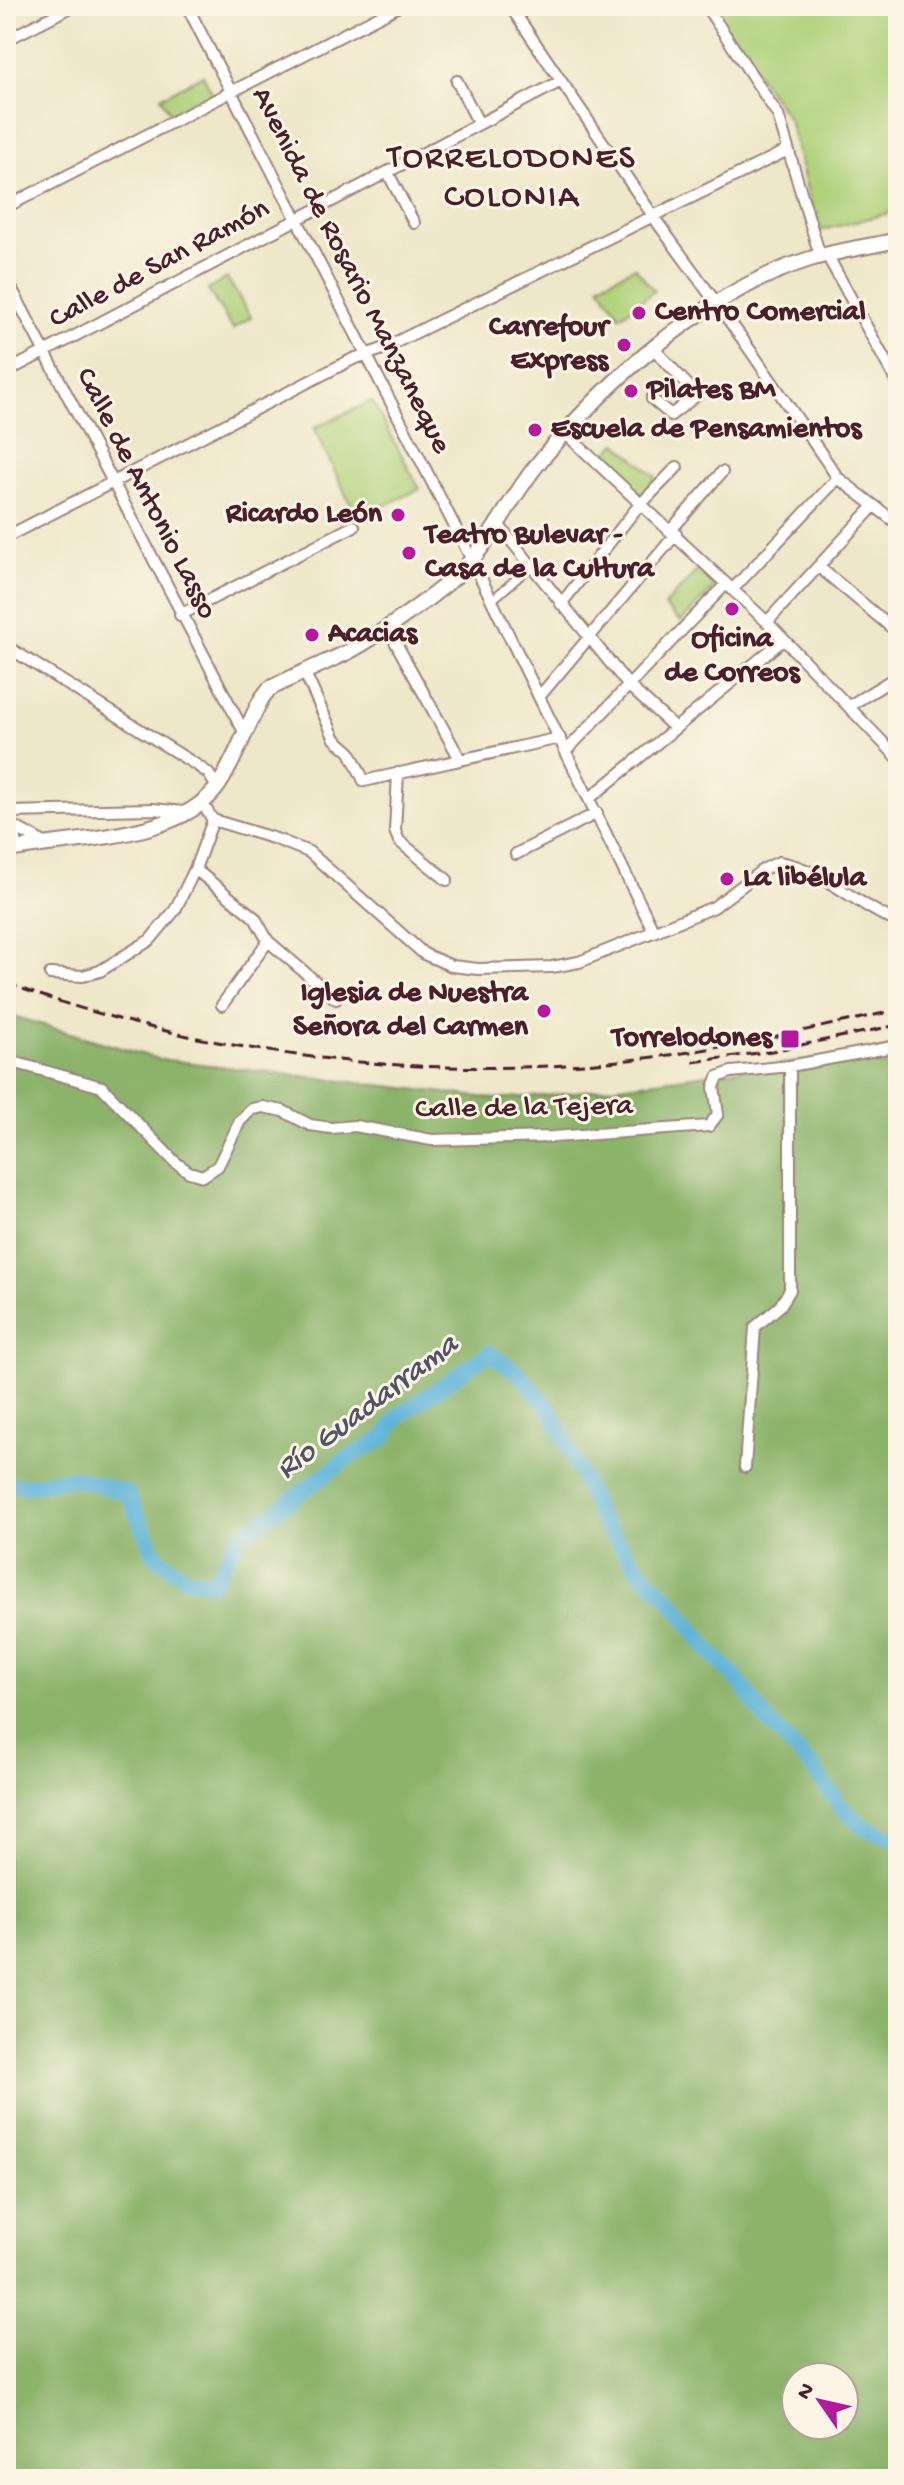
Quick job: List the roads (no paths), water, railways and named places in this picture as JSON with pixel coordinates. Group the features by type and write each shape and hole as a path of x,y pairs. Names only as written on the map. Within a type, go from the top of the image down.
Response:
{"main road":[{"path":"9,850 129,833 202,803 217,787 269,689 348,651 387,627 456,575 530,474 565,433 654,349 716,303 757,282 824,256 898,240"}],"street":[{"path":"6,40 73,6"},
{"name":"Avenida de Rosario Manzaneque","path":"187,6 471,558 654,932"},
{"path":"6,207 399,6"},
{"path":"510,6 838,478 898,524"},
{"path":"706,6 778,115 824,256 898,384"},
{"path":"457,81 479,124"},
{"name":"Calle de San Ramón","path":"6,372 561,81"},
{"path":"6,537 366,353 380,350 788,150"},
{"path":"388,173 414,223"},
{"name":"Calle de Antonio Lasso","path":"6,278 244,732"},
{"path":"652,399 671,415 697,395 654,349"},
{"path":"565,433 767,622 898,758"},
{"path":"561,604 642,503 677,467"},
{"path":"539,697 722,472"},
{"path":"566,751 838,478"},
{"path":"767,622 873,507"},
{"path":"496,522 629,686 675,728"},
{"path":"180,615 354,526"},
{"path":"492,600 531,566"},
{"path":"819,567 898,633"},
{"path":"387,627 460,759"},
{"path":"590,798 783,640"},
{"path":"6,646 198,766 208,773 217,787"},
{"path":"304,671 335,739 350,752 364,781 560,738"},
{"path":"849,706 898,676"},
{"path":"398,773 395,831 399,841 447,880"},
{"path":"202,803 213,820 309,852 424,954 452,966 526,969 579,962 714,907 764,869 779,862 805,869 863,905 898,922"},
{"path":"6,812 153,809 184,812"},
{"path":"516,854 597,813"},
{"path":"50,974 83,976 100,971 150,940 175,910 195,869 213,820"},
{"path":"6,822 49,845"},
{"path":"6,829 16,838 9,850"},
{"path":"195,869 255,918 268,941 336,999"},
{"path":"222,1005 268,941"},
{"name":"Calle de la Tejera","path":"6,1060 102,1087 175,1162 189,1172 203,1176 218,1166 240,1121 252,1109 263,1107 283,1111 310,1125 331,1128 355,1126 432,1140 553,1137 709,1126 718,1114 714,1087 718,1077 731,1072 790,1066 898,1046"},
{"path":"745,1467 755,1327 780,1306 790,1290 790,1066"}],"waterway":[{"name":"Río Guadarrama","path":"6,1484 26,1486 74,1478 127,1493 157,1558 188,1579 213,1583 238,1539 348,1458 383,1439 398,1417 489,1353 518,1373 551,1410 602,1521 642,1573 672,1602 709,1651 739,1681 765,1718 813,1768 839,1805 865,1828 898,1840"}],"railway":[{"path":"6,983 80,1008 231,1045 385,1064 463,1067 541,1066 654,1057 759,1040 898,1010"},
{"path":"693,1062 772,1051 898,1025"}],"place":[{"name":"Centro Comercial","path":"639,313"},
{"name":"Carrefour Express","path":"624,345"},
{"name":"Pilates BM","path":"631,391"},
{"name":"Escuela de Pensamientos","path":"535,430"},
{"name":"Ricardo León","path":"398,515"},
{"name":"Teatro Bulevar - Casa de la Cultura","path":"409,553"},
{"name":"Oficina de Correos","path":"732,609"},
{"name":"Acacias","path":"312,635"},
{"name":"La libélula","path":"727,879"},
{"name":"Iglesia de Nuestra Señora del Carmen","path":"544,1011"},
{"name":"Torrelodones","path":"790,1039"}],"district":[{"name":"TORRELODONES COLONIA","path":"512,180"}]}
